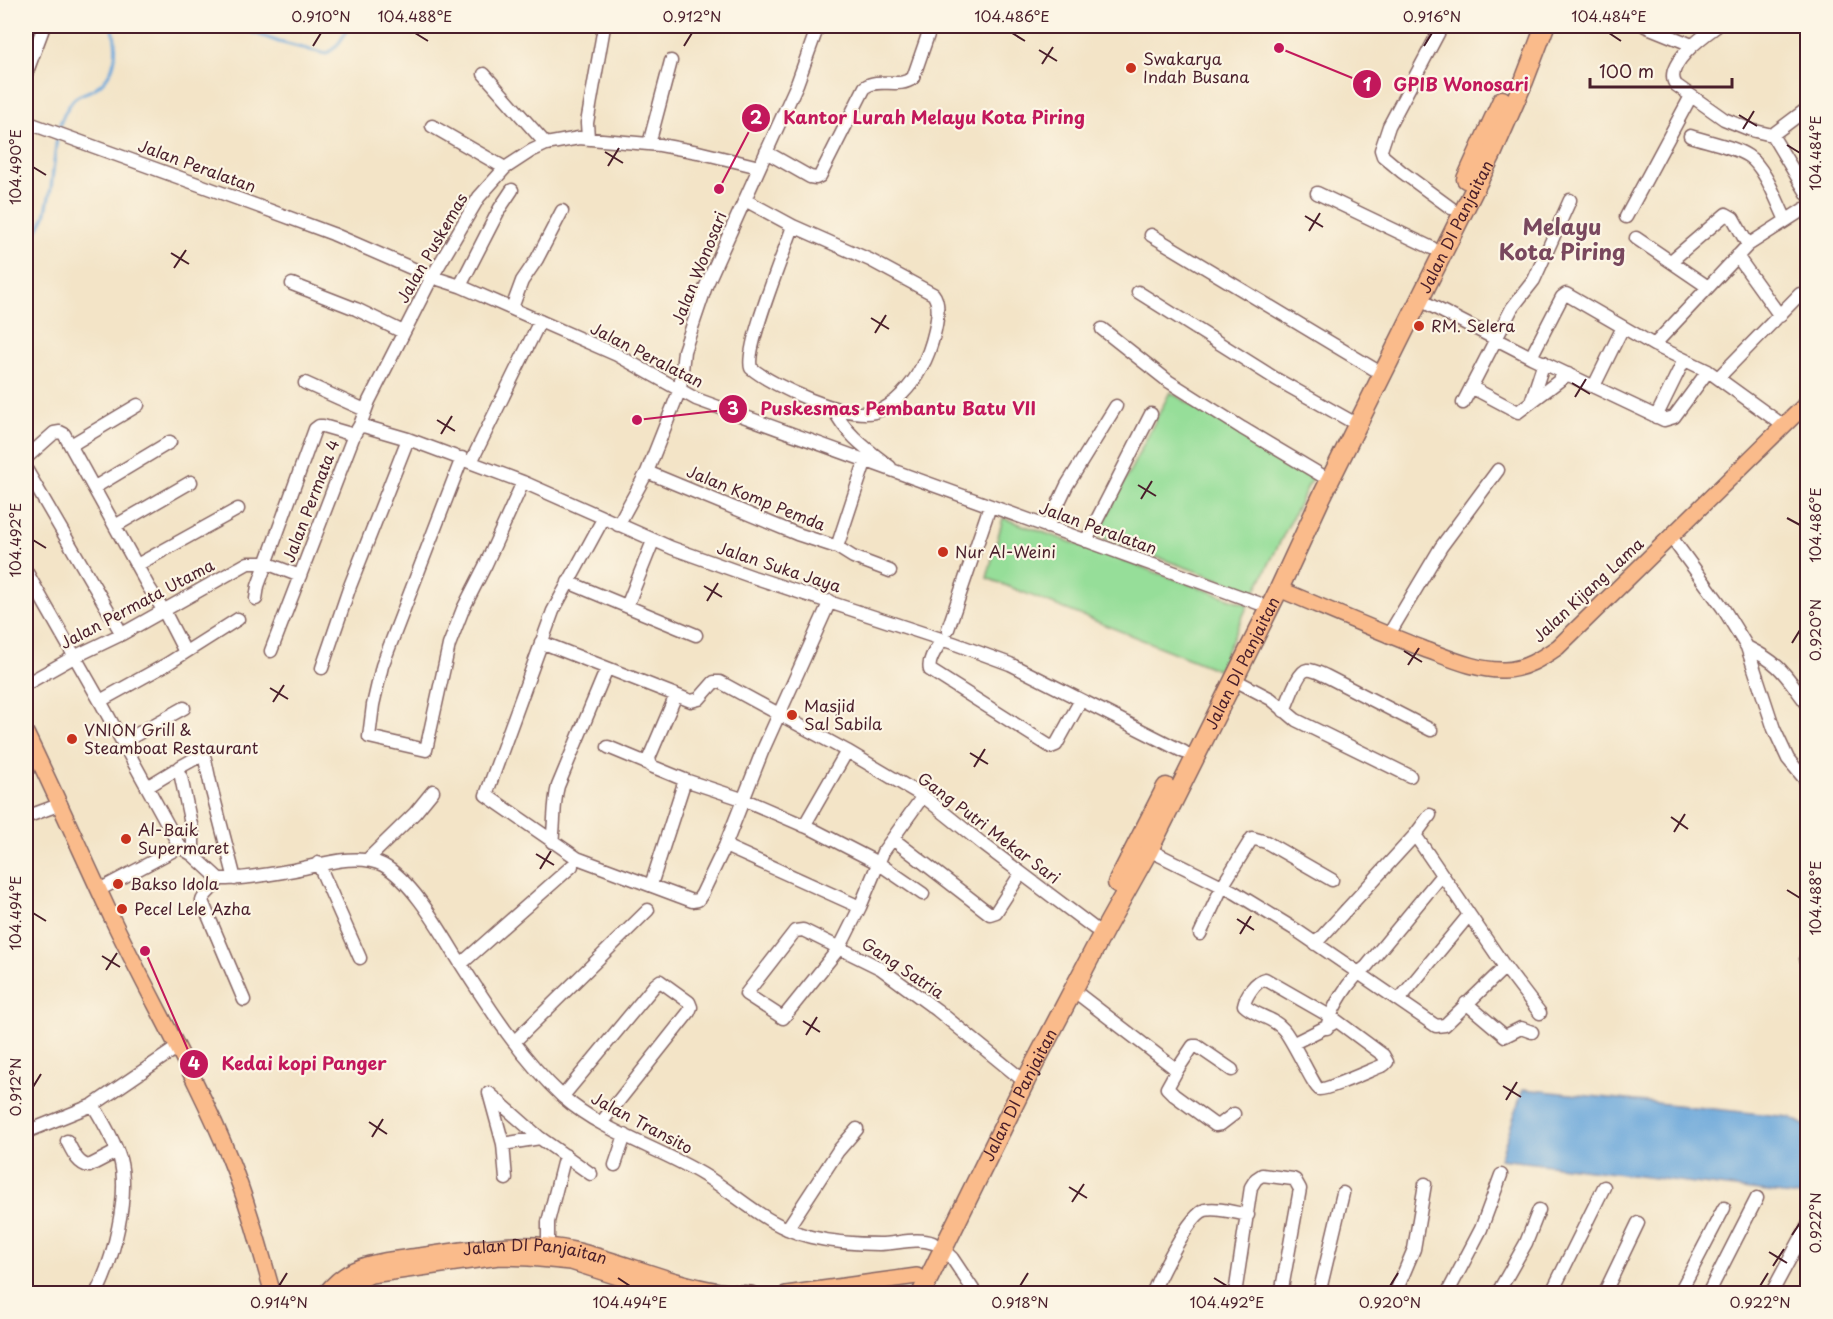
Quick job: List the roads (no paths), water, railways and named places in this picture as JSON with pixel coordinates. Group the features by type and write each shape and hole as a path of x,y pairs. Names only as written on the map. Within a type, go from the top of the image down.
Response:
{"highway":[{"name":"Jalan DI Panjaitan","path":"935,1242 1073,990 1122,886 1279,589 1321,498 1420,300 1451,208 1507,90 1532,26"},
{"name":"Jalan DI Panjaitan","path":"1143,847 1184,752 1374,369 1493,152 1545,26"},
{"name":"Jalan DI Panjaitan","path":"914,1288 1094,928 1122,886"}],"main road":[{"name":"Jalan Kijang Lama","path":"1279,589 1388,636 1457,661 1503,670 1525,666 1558,647 1805,408"},
{"path":"26,733 61,804 99,890 178,1047 231,1161 273,1293"},
{"name":"Jalan DI Panjaitan","path":"325,1293 347,1274 367,1263 497,1245 573,1249 688,1289 751,1293"},
{"path":"342,1293 354,1283 371,1275 500,1257 571,1262 671,1293"},
{"name":"Jalan DI Panjaitan","path":"786,1293 914,1288"}],"street":[{"path":"26,74 44,26"},
{"name":"Jalan Wonosari","path":"618,525 647,472 680,389 684,351 706,286 797,84 819,26"},
{"path":"766,152 810,177 820,176 866,87 875,82 903,82 913,78 931,26"},
{"path":"1442,26 1389,126 1381,150 1383,156 1396,167 1451,208"},
{"path":"1645,26 1692,45"},
{"path":"1717,26 1692,45 1672,75 1676,85 1735,124 1772,135 1808,195"},
{"path":"588,138 587,123 604,27"},
{"path":"650,144 671,61"},
{"path":"484,74 546,144"},
{"path":"1626,217 1691,96"},
{"path":"1772,135 1808,108"},
{"name":"Jalan Peralatan","path":"26,122 333,234 460,286 617,355 696,399 1258,603"},
{"path":"432,126 505,168"},
{"path":"1690,136 1750,158 1761,170 1786,220"},
{"name":"Jalan Puskemas","path":"357,430 432,276 479,197 505,168 546,144 561,140 588,138 650,144 698,152 759,167"},
{"path":"1796,175 1808,167"},
{"path":"460,286 500,208 512,190"},
{"path":"1317,193 1438,250"},
{"path":"745,200 793,226 870,260 937,298 937,319 921,369 892,403 877,411 860,413 833,408 755,371 750,364 750,353 757,329 793,226"},
{"path":"1463,403 1495,338 1512,309 1534,280 1570,200"},
{"path":"1654,345 1748,245 1804,209"},
{"path":"512,308 522,282 537,260 562,211"},
{"path":"1671,261 1726,213 1733,218 1748,245"},
{"path":"1151,235 1374,369"},
{"path":"1636,238 1708,287"},
{"path":"1737,256 1780,316"},
{"path":"292,284 356,309 403,332"},
{"path":"1138,292 1267,373 1349,420"},
{"path":"1420,300 1532,357 1656,417 1667,420 1674,417 1713,375 1780,316 1800,294"},
{"path":"1532,357 1564,295 1569,295 1654,345 1713,375 1784,426"},
{"path":"523,482 463,609 449,645 426,750 369,737 373,705 382,666 467,460 540,321"},
{"path":"1594,386 1623,327"},
{"path":"1102,329 1168,381 1321,475"},
{"path":"1656,417 1684,360"},
{"path":"1531,402 1544,362"},
{"path":"1471,387 1516,412 1568,374"},
{"path":"304,383 365,410"},
{"path":"71,445 138,405"},
{"path":"1047,527 1066,485 1116,406"},
{"path":"833,408 840,423 855,440 899,474"},
{"path":"1086,541 1151,414"},
{"name":"Jalan Permata 4","path":"256,599 266,563 315,429 323,426 357,430 271,651"},
{"name":"Jalan Suka Jaya","path":"357,430 408,439 467,460 523,482 652,541 753,577 945,634 1010,664 1184,752"},
{"path":"26,458 57,432 64,434 185,652"},
{"path":"322,668 350,586 408,439"},
{"path":"94,487 170,442"},
{"name":"Jalan Komp Pemda","path":"647,472 797,534 837,548 865,462"},
{"path":"26,469 122,634"},
{"path":"1388,636 1441,547 1498,470"},
{"path":"115,526 191,482"},
{"path":"990,507 945,634 930,660 930,670 1051,747 1056,745 1081,700"},
{"path":"137,565 238,509"},
{"path":"603,519 568,582 541,642 486,795 577,858 692,901 698,900 725,846 779,715 830,601"},
{"path":"1671,537 1723,608 1747,647 1774,729 1788,759 1808,783"},
{"path":"627,606 652,541"},
{"path":"837,548 853,557 890,571"},
{"name":"Jalan Permata Utama","path":"26,684 122,634 248,563 266,563"},
{"path":"266,563 300,576"},
{"path":"26,571 180,847 193,855 219,879 235,879 285,871 318,863 367,860 415,813 433,791"},
{"path":"568,582 696,635"},
{"path":"100,700 185,652 237,619"},
{"name":"Gang Putri Mekar Sari","path":"541,642 695,701 714,682 720,682 847,751 923,796 984,846 1094,928"},
{"path":"1747,647 1765,656 1779,667 1808,705"},
{"path":"552,842 554,802 558,786 607,668"},
{"path":"1284,711 1299,677 1309,670 1326,676 1431,730"},
{"path":"1233,679 1271,699 1296,720 1410,776"},
{"path":"650,764 649,758 676,695"},
{"path":"123,742 183,708"},
{"path":"609,747 685,780 745,800 804,826 878,863 923,894"},
{"path":"804,826 847,751"},
{"path":"147,787 179,771 198,757 205,759 235,879"},
{"path":"179,771 194,838 193,855"},
{"path":"651,885 685,780"},
{"path":"840,947 860,908 878,863 923,796"},
{"path":"26,817 61,804"},
{"path":"1315,944 1415,835 1430,815"},
{"path":"1415,835 1505,967 1540,1013"},
{"path":"1200,934 1223,885 1252,838 1256,838 1332,880"},
{"path":"893,839 990,914 996,912 1021,873"},
{"path":"725,846 860,908"},
{"path":"99,890 180,847"},
{"path":"1143,847 1223,885 1363,972 1439,1027 1445,1025 1505,967"},
{"name":"Jalan Transito","path":"367,860 386,867 409,887 440,929 520,1052 563,1096 601,1123 697,1171 753,1211 787,1229 814,1238 863,1243 935,1242"},
{"path":"318,863 360,958"},
{"path":"461,964 572,866"},
{"path":"1294,1043 1331,1022 1363,972 1442,875"},
{"path":"219,879 213,888 202,897 202,901 244,1000"},
{"path":"514,1042 648,910"},
{"path":"1399,1000 1469,915"},
{"name":"Gang Satria","path":"840,947 783,1018 746,994 795,931 803,930 840,947 873,964 895,979 937,1010 1018,1077"},
{"path":"1265,979 1273,983 1383,1055 1386,1060 1384,1065 1321,1090 1315,1086 1294,1043 1278,1023 1244,1005 1245,1000 1260,981 1265,979"},
{"path":"563,1096 660,981 690,1002 689,1012 601,1123"},
{"path":"1073,990 1177,1070"},
{"path":"1466,1003 1498,1033 1505,1036 1521,1028 1532,1032"},
{"path":"1232,1070 1197,1046 1193,1046 1167,1088 1215,1125 1221,1124 1234,1114"},
{"path":"26,1132 93,1106 178,1047"},
{"path":"506,1179 503,1144 489,1093 540,1138 591,1174"},
{"path":"93,1106 106,1128 120,1161 122,1182 120,1218 112,1255 96,1293"},
{"path":"787,1229 838,1151 857,1129"},
{"path":"615,1166 625,1135"},
{"path":"503,1144 540,1138"},
{"path":"67,1141 80,1162 85,1165 93,1164 116,1152"},
{"path":"548,1246 548,1222 565,1155"},
{"path":"1447,1293 1481,1229 1501,1175"},
{"path":"1235,1293 1251,1188 1259,1176 1293,1179 1300,1189 1281,1293"},
{"path":"1395,1293 1414,1250 1425,1184"},
{"path":"1551,1293 1604,1187"},
{"path":"1319,1293 1343,1193"},
{"path":"1708,1293 1757,1198"},
{"path":"1679,1293 1724,1208"},
{"path":"1152,1293 1179,1240 1198,1214 1209,1209 1248,1215"},
{"path":"1503,1293 1500,1290 1501,1287 1526,1243 1539,1210"},
{"path":"1604,1293 1638,1222"},
{"path":"1771,1293 1808,1225"},
{"path":"935,1242 952,1258 976,1293"}],"water":[{"path":"1523,1089 1790,1117 1807,1127 1807,1197 1500,1159"}],"waterway":[{"path":"58,130 73,100 102,83 112,69 115,52 112,26"},
{"path":"235,26 279,42 326,54 340,42 348,26"},
{"path":"26,252 45,216 57,137"}],"place":[{"name":"GPIB Wonosari","path":"1279,48"},
{"name":"Swakarya Indah Busana","path":"1131,68"},
{"name":"Kantor Lurah Melayu Kota Piring","path":"719,189"},
{"name":"RM. Selera","path":"1419,326"},
{"name":"Puskesmas Pembantu Batu VII","path":"637,420"},
{"name":"Nur Al-Weini","path":"943,552"},
{"name":"Masjid Sal Sabila","path":"792,715"},
{"name":"VNION Grill & Steamboat Restaurant","path":"72,739"},
{"name":"Al-Baik Supermaret","path":"126,839"},
{"name":"Bakso Idola","path":"118,884"},
{"name":"Pecel Lele Azha","path":"122,909"},
{"name":"Kedai kopi Panger","path":"145,951"}],"district":[{"name":"Melayu Kota Piring","path":"1562,240"}]}
